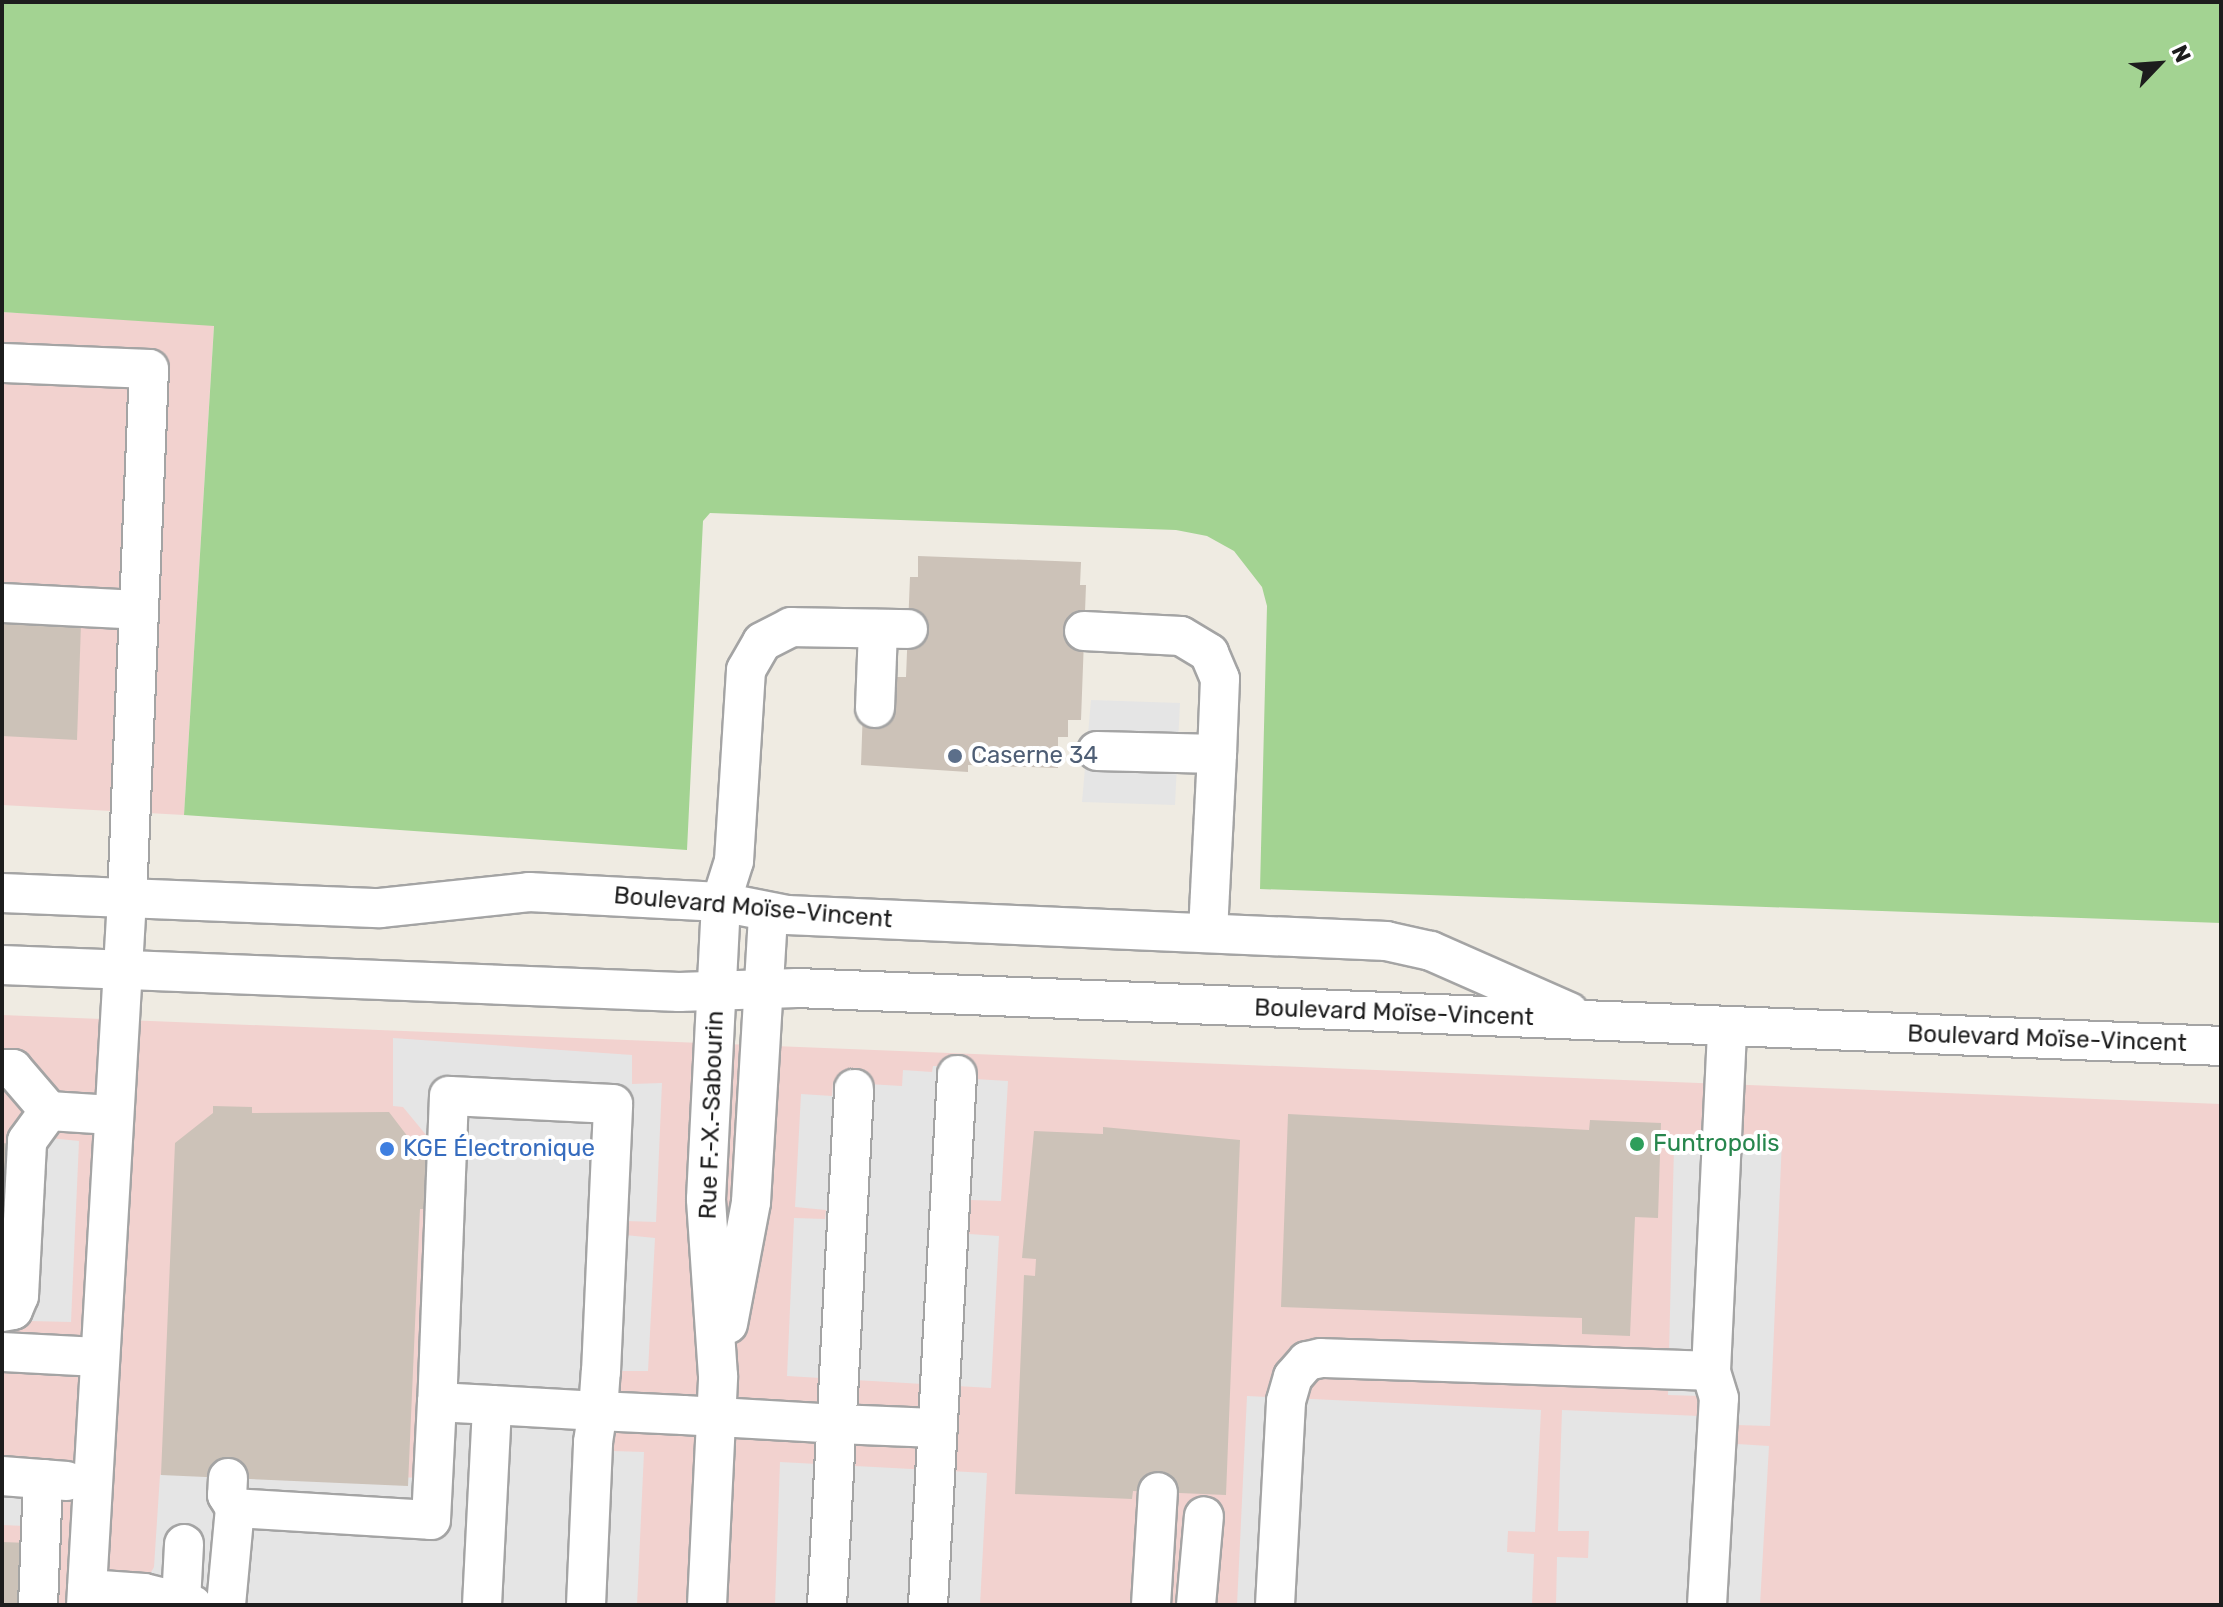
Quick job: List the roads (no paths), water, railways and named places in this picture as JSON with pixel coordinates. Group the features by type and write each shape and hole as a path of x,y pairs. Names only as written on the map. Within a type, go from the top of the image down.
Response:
{"street":[{"path":"2,363 149,369 127,899 86,1597 187,1604 184,1544"},
{"path":"2,603 139,610"},
{"name":"Rue F.-X.-Sabourin","path":"707,1605 718,1376 706,1199 721,902 734,861 744,681 755,650 791,627 893,629 875,708"},
{"path":"1084,631 1181,636 1209,653 1220,679 1208,933"},
{"path":"1097,751 1217,754"},
{"path":"734,861 768,914"},
{"name":"Boulevard Moïse-Vincent","path":"2,893 380,908 529,892 721,902 768,914 1405,943 1586,1019"},
{"name":"Rue F.-X.-Sabourin","path":"718,1376 751,1202 768,914"},
{"name":"Boulevard Moïse-Vincent","path":"2,965 717,993 764,990 1586,1019 2221,1046"},
{"path":"1707,1605 1719,1398 1711,1371 1727,1026"},
{"path":"2,1069 13,1069 49,1111 112,1115"},
{"path":"928,1605 957,1075"},
{"path":"827,1605 854,1089"},
{"path":"431,1520 449,1096 613,1104 586,1605"},
{"path":"2,1312 13,1310 19,1296 27,1141 49,1111"},
{"path":"2,1352 98,1357"},
{"path":"1275,1605 1286,1401 1293,1377 1307,1361 1321,1358 1711,1371"},
{"path":"437,1402 938,1428"},
{"path":"482,1605 492,1405"},
{"path":"2,1476 92,1483"},
{"path":"38,1605 43,1479"},
{"path":"1148,1602 1158,1492"},
{"path":"226,1605 231,1493 431,1520 486,1524"},
{"path":"1196,1605 1204,1516"}],"place":[{"name":"Caserne 34","path":"955,756"},
{"name":"Funtropolis","path":"1637,1144"},
{"name":"KGE Électronique","path":"387,1149"}]}
